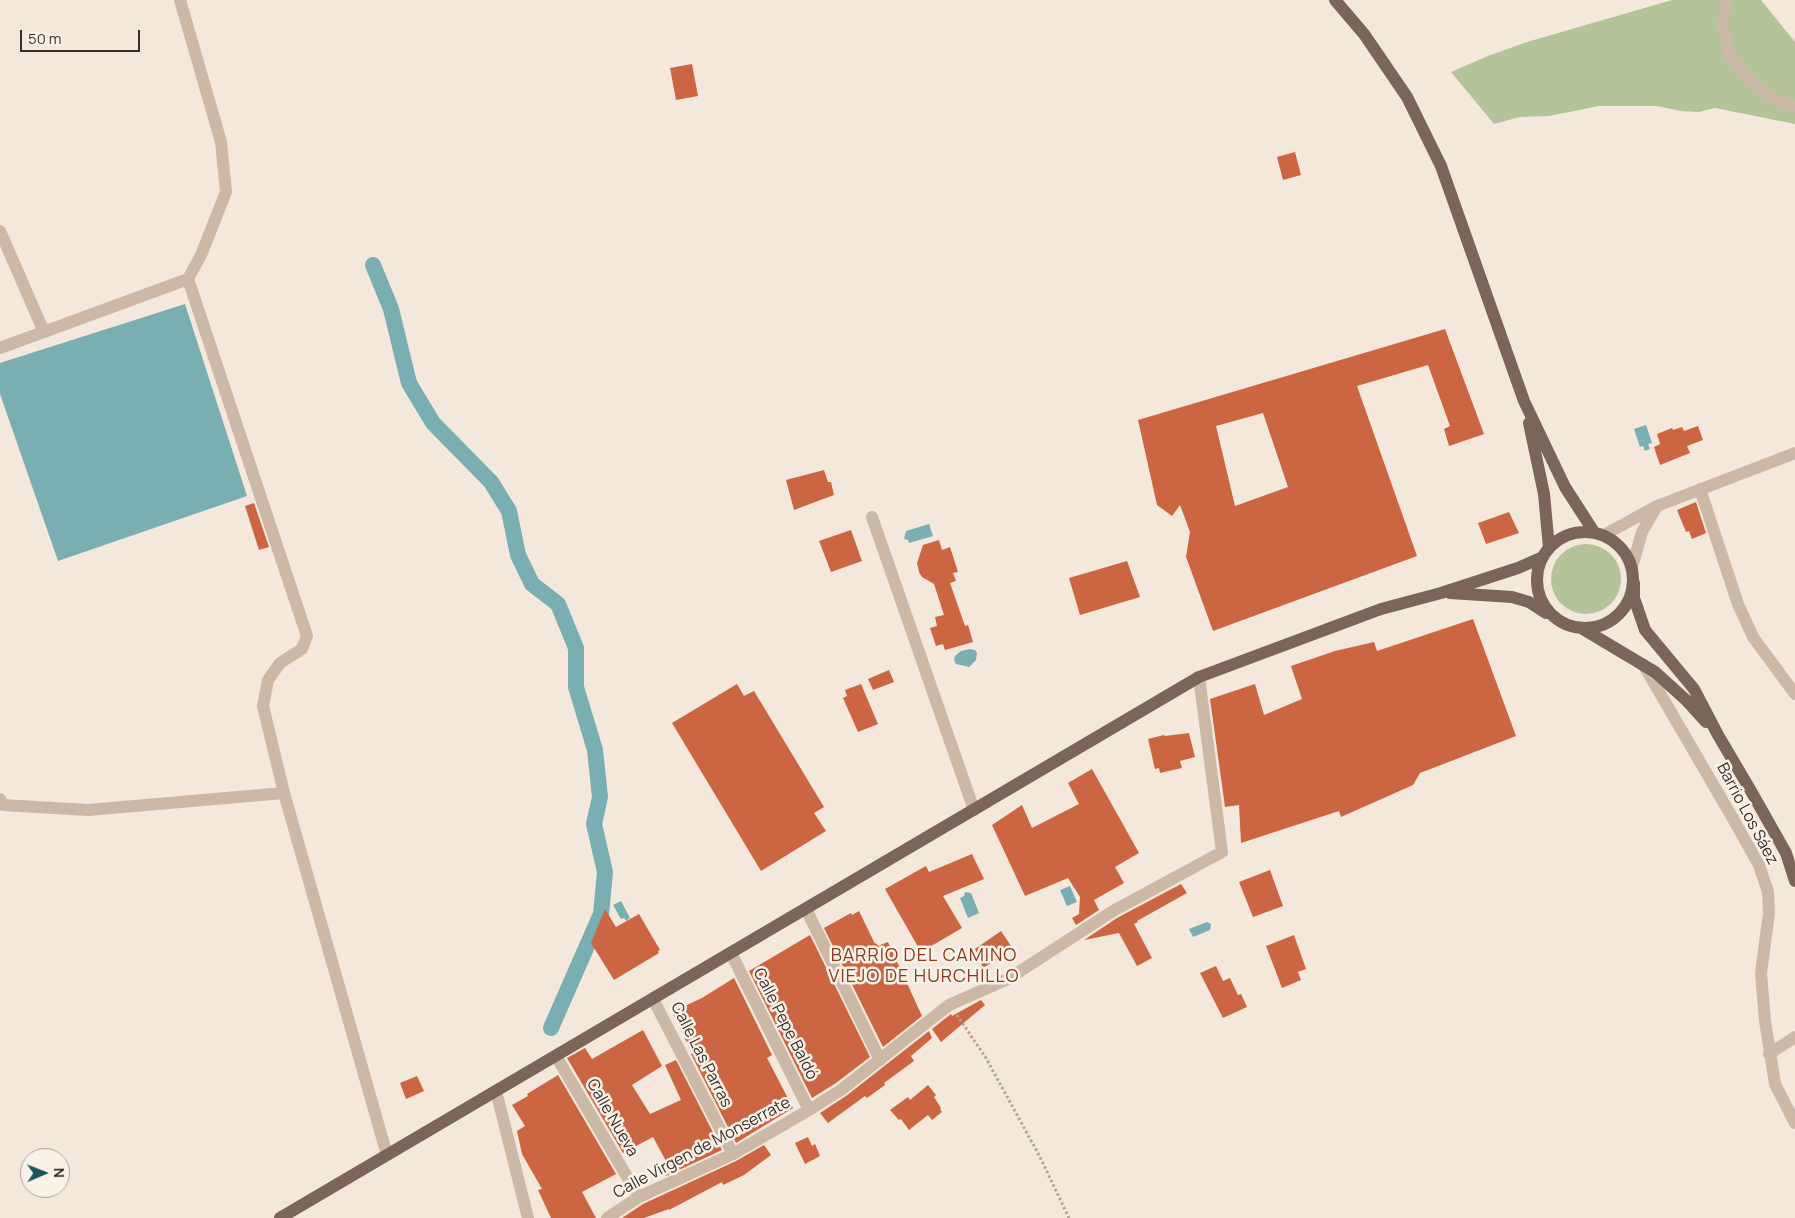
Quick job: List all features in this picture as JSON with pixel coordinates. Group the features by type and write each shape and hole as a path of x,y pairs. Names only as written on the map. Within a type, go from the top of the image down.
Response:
{"main road":[{"path":"1335,0 1364,34 1407,97 1441,166 1524,402 1565,487 1599,534"},
{"path":"1524,402 1544,494 1546,552 1537,577 1540,598 1547,610 1557,620"},
{"path":"280,1218 1199,677 1381,609 1440,593 1518,568 1546,552 1562,537 1577,532 1599,534 1616,542 1626,553 1632,566 1634,598 1645,630 1694,689 1718,735 1790,858 1795,881"},
{"path":"1440,593 1512,597 1529,602 1569,626 1583,629 1598,628 1612,622 1623,611 1631,598 1634,583"},
{"path":"1583,629 1655,672 1686,700 1718,735"}],"street":[{"path":"0,348 188,278 201,254 226,192 221,142 180,0"},
{"path":"1725,0 1723,28 1731,58 1750,80 1771,97 1795,107"},
{"path":"0,231 44,332"},
{"path":"188,278 307,636 302,649 280,663 268,680 263,706 284,792 387,1156"},
{"path":"1599,534 1656,506 1795,453"},
{"path":"1700,489 1738,604 1753,637 1795,694"},
{"path":"1632,566 1642,532 1656,506"},
{"path":"872,517 974,810"},
{"name":"Barrio Los Sáez","path":"1642,664 1759,865 1768,892 1769,913 1761,973 1762,999 1769,1054 1775,1084 1795,1123"},
{"name":"Calle Virgen de Monserrate","path":"606,1218 639,1197 733,1154 810,1110 841,1090 949,1005 1008,979 1113,911 1222,852 1199,677"},
{"path":"0,799 3,805 88,810 284,792"},
{"path":"806,909 880,1060"},
{"name":"Calle Pepe Baldó","path":"731,953 810,1110"},
{"name":"Calle Las Parras","path":"653,999 733,1154"},
{"path":"1769,1054 1795,1037"},
{"name":"Calle Nueva","path":"556,1056 639,1197"},
{"path":"496,1092 528,1218"}],"path":[{"path":"949,1005 986,1058 1040,1157 1069,1218"}],"green space":[{"path":"1672,0 1761,0 1795,42 1795,124 1715,108 1699,112 1656,106 1599,106 1549,116 1520,117 1494,124 1451,72 1527,42"},
{"path":"1586,544 1599,547 1611,554 1618,566 1621,579 1618,592 1611,604 1599,611 1586,614 1573,611 1561,604 1554,592 1551,579 1554,566 1561,554 1573,547"}],"water":[{"path":"185,304 247,496 58,561 0,394 0,363"},
{"path":"1646,425 1652,443 1648,444 1650,449 1645,451 1643,446 1640,447 1634,429"},
{"path":"929,524 933,536 909,543 908,540 904,539 906,531"},
{"path":"975,650 977,653 976,660 969,667 956,664 955,656 961,651"},
{"path":"1070,886 1077,902 1067,906 1060,890"},
{"path":"965,892 971,893 979,913 968,918 960,898 964,896"},
{"path":"621,901 630,918 626,921 624,918 621,919 613,905"},
{"path":"1207,922 1211,924 1210,930 1193,937 1189,929"}],"building":[{"path":"692,64 698,96 676,100 670,68"},
{"path":"1295,152 1301,175 1283,180 1277,157"},
{"path":"1445,329 1484,434 1449,446 1444,429 1450,426 1428,365 1357,386 1417,556 1213,631 1186,557 1190,532 1180,505 1172,516 1157,505 1138,420","holes":["1263,413 1288,487 1235,506 1216,426"]},
{"path":"1698,426 1703,440 1687,446 1690,453 1660,465 1654,447 1660,444 1657,434 1672,428 1673,430 1682,427 1684,431"},
{"path":"824,470 828,482 831,482 834,495 794,510 786,480"},
{"path":"1696,502 1706,533 1692,539 1689,531 1686,532 1677,510"},
{"path":"254,503 269,547 259,550 245,506"},
{"path":"1509,512 1519,533 1486,544 1478,523"},
{"path":"851,530 862,561 831,572 819,541"},
{"path":"939,540 942,550 950,547 958,572 953,573 956,581 950,583 965,626 968,625 973,642 945,650 943,644 936,646 930,628 937,626 935,617 944,615 934,584 922,577 917,563 923,545"},
{"path":"1127,561 1140,597 1080,615 1069,578"},
{"path":"1473,619 1516,736 1420,773 1413,785 1341,817 1339,811 1241,843 1239,805 1225,807 1210,699 1255,684 1264,715 1302,699 1291,666 1335,651 1374,642 1377,651"},
{"path":"889,670 894,682 873,690 868,679"},
{"path":"737,684 744,696 754,691 824,807 814,813 826,831 761,871 672,723"},
{"path":"861,684 878,724 858,732 843,698 847,696 845,690"},
{"path":"1189,733 1195,757 1180,761 1182,768 1160,773 1159,768 1155,769 1148,739 1164,735"},
{"path":"1092,769 1139,853 1115,867 1124,883 1094,900 1099,910 1076,925 1072,918 1079,914 1080,897 1068,878 1025,896 992,825 1022,805 1032,828 1079,804 1068,783"},
{"path":"972,854 984,879 943,896 962,928 921,952 885,889 926,866 929,872"},
{"path":"1270,870 1283,906 1253,917 1239,882"},
{"path":"1181,884 1187,893 1134,924 1152,958 1137,966 1119,933 1084,940 1117,918"},
{"path":"605,909 616,927 639,914 660,950 658,951 659,953 614,980 591,943"},
{"path":"859,911 875,944 878,946 888,942 922,1016 883,1047 824,928 851,913 852,915"},
{"path":"1001,931 1013,949 983,968 975,949"},
{"path":"810,935 870,1057 836,1083 812,1098 749,971"},
{"path":"1294,935 1306,969 1298,972 1301,980 1282,988 1266,946"},
{"path":"1216,966 1223,981 1230,978 1238,995 1241,994 1247,1007 1223,1018 1200,973"},
{"path":"734,978 772,1055 767,1058 793,1108 736,1143 672,1012 702,998"},
{"path":"981,1000 985,1005 941,1042 932,1029 951,1014 952,1016"},
{"path":"643,1030 662,1066 632,1085 650,1114 681,1100 665,1065 676,1060 722,1150 666,1176 660,1164 666,1161 653,1137 623,1153 567,1058 585,1048 592,1059"},
{"path":"929,1031 932,1038 911,1056 914,1061 867,1098 865,1096 828,1123 820,1113 846,1096"},
{"path":"558,1075 616,1174 582,1192 596,1218 551,1218 538,1190 542,1189 522,1154 517,1131 525,1126 512,1105"},
{"path":"417,1076 424,1091 406,1099 400,1083"},
{"path":"928,1085 936,1095 934,1097 942,1112 932,1120 928,1115 909,1130 901,1119 899,1120 890,1110 908,1097 910,1100"},
{"path":"808,1137 812,1146 815,1144 820,1156 805,1164 795,1143"},
{"path":"764,1145 771,1155 744,1175 723,1185 722,1182 669,1210 644,1218 622,1218 643,1204 736,1161"}],"waterway":[{"path":"373,265 391,309 409,383 433,423 491,482 509,511 518,555 532,584 558,604 576,648 576,687 595,750 600,797 594,824 605,872 601,914 551,1028"}],"district":[{"name":"BARRIO DEL CAMINO VIEJO DE HURCHILLO","path":"924,966"}]}
